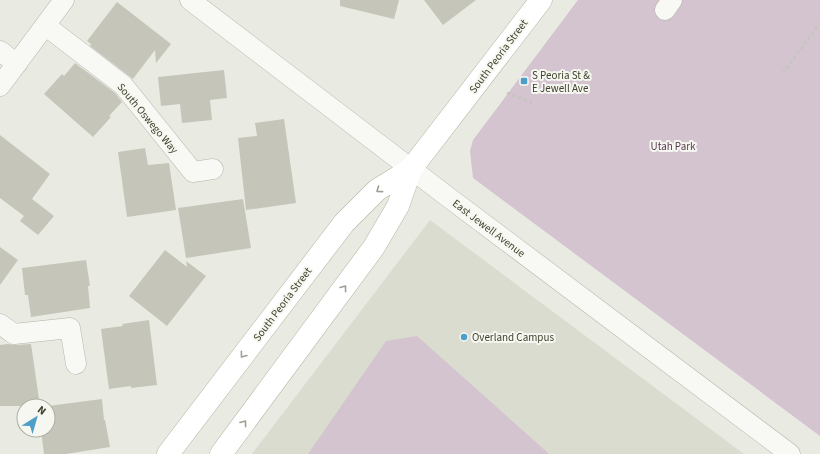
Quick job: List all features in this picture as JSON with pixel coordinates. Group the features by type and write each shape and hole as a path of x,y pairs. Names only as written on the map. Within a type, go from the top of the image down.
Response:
{"main road":[{"name":"South Peoria Street","path":"221,454 374,247 398,206 411,169 541,0"},
{"name":"South Peoria Street","path":"168,454 344,223 377,190 411,169"}],"street":[{"path":"0,86 64,0"},
{"name":"East Jewell Avenue","path":"190,0 411,169 790,454"},
{"name":"South Oswego Way","path":"46,26 123,85 193,172 213,169"},
{"path":"0,51 17,64"},
{"path":"0,324 14,334 70,328 76,364"}],"path":[{"path":"783,73 820,24"},
{"path":"507,93 535,104"}],"shaded area":[{"name":"Overland Campus","path":"430,220 744,454 252,454"}],"green space":[{"name":"Utah Park","path":"578,0 820,0 820,436 473,178 470,151 473,140"},
{"path":"417,336 548,454 308,454 386,341"}],"building":[{"path":"340,0 399,0 394,19 340,6"},
{"path":"424,0 476,0 443,25"},
{"path":"117,2 171,44 156,63 155,50 133,79 90,46 91,44 87,41"},
{"path":"75,63 115,93 122,102 93,137 44,94 62,74 64,76"},
{"path":"224,70 227,98 210,100 212,120 182,123 180,104 161,106 158,77"},
{"path":"284,119 296,203 246,210 238,138 257,136 255,123"},
{"path":"0,135 50,174 32,199 54,216 38,235 20,221 24,216 0,198"},
{"path":"145,148 148,165 169,163 176,210 127,217 118,152"},
{"path":"243,199 251,248 186,258 178,208"},
{"path":"0,247 18,260 0,285"},
{"path":"165,250 187,267 186,261 206,276 167,326 129,296"},
{"path":"86,260 90,286 88,286 90,308 31,317 28,295 25,295 22,268"},
{"path":"149,320 157,385 109,389 101,329"},
{"path":"31,344 39,398 16,398 16,406 0,406 0,345"},
{"path":"102,399 104,420 110,447 66,454 44,454 42,438 56,438 56,405"}],"place":[{"name":"S Peoria St & E Jewell Ave","path":"524,81"},
{"name":"Overland Campus","path":"464,337"}]}
